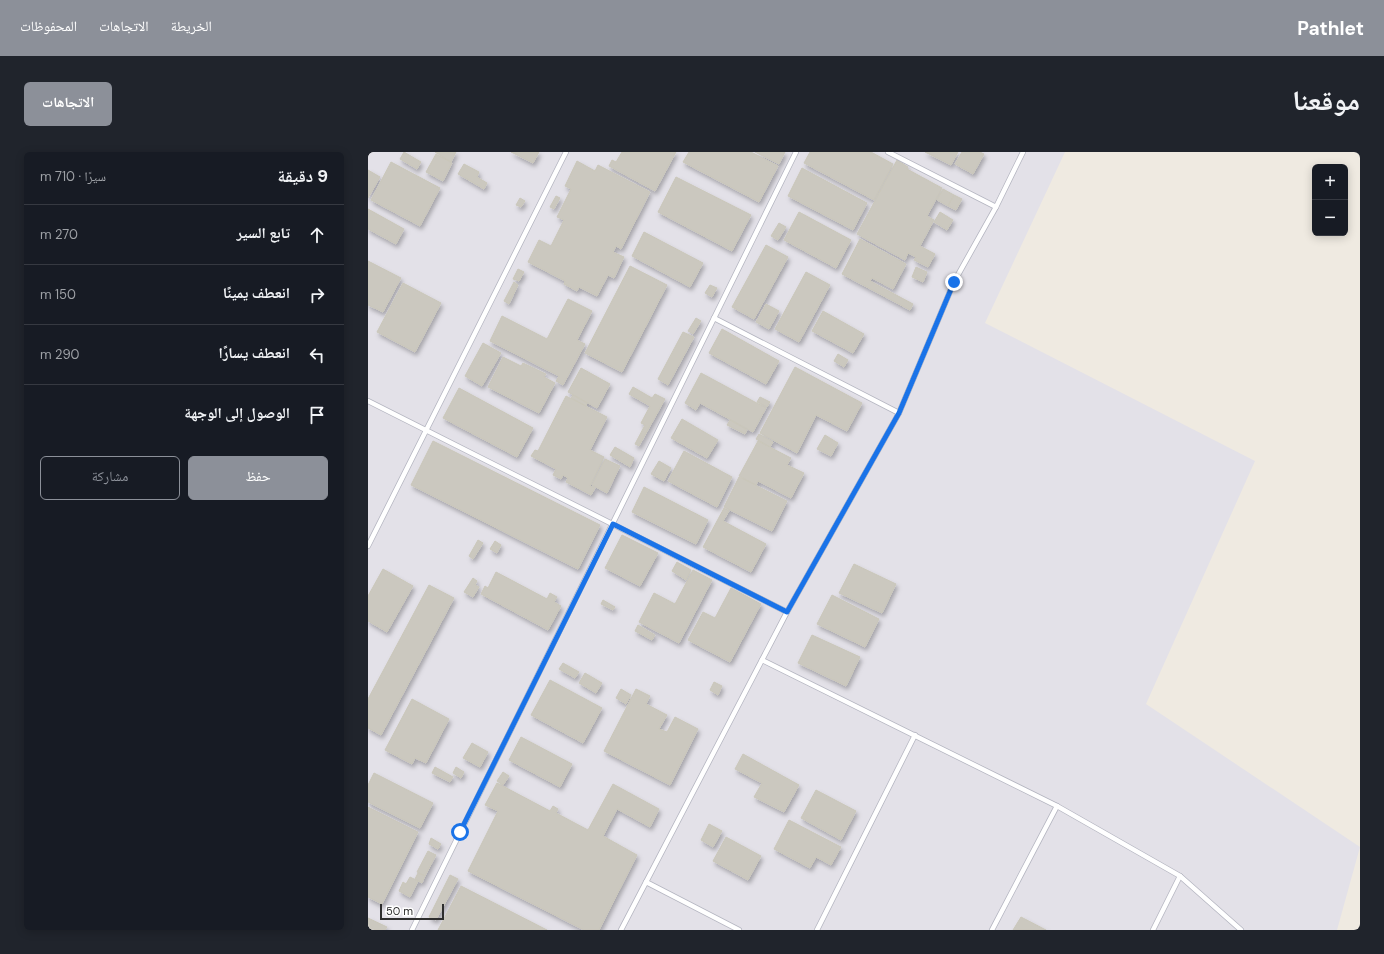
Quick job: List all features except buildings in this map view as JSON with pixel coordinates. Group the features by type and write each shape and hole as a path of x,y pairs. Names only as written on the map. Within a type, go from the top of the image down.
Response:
{"lane":[{"path":"368,546 566,152"},
{"path":"412,930 796,152"},
{"path":"888,152 996,206"},
{"path":"621,930 787,612 899,413 954,282 996,206 1023,152"},
{"path":"714,318 899,413"},
{"path":"368,400 787,612"},
{"path":"762,660 1057,806 1180,876 1241,930"},
{"path":"817,930 915,735"},
{"path":"992,930 1057,806"},
{"path":"1153,930 1180,876"},
{"path":"646,882 738,930"}],"shaded area":[{"path":"368,152 1065,152 985,323 1255,461 1146,704 1360,847 1337,930 368,930"}],"route":[{"path":"460,832 613,524 787,612 899,413 954,282"}]}
